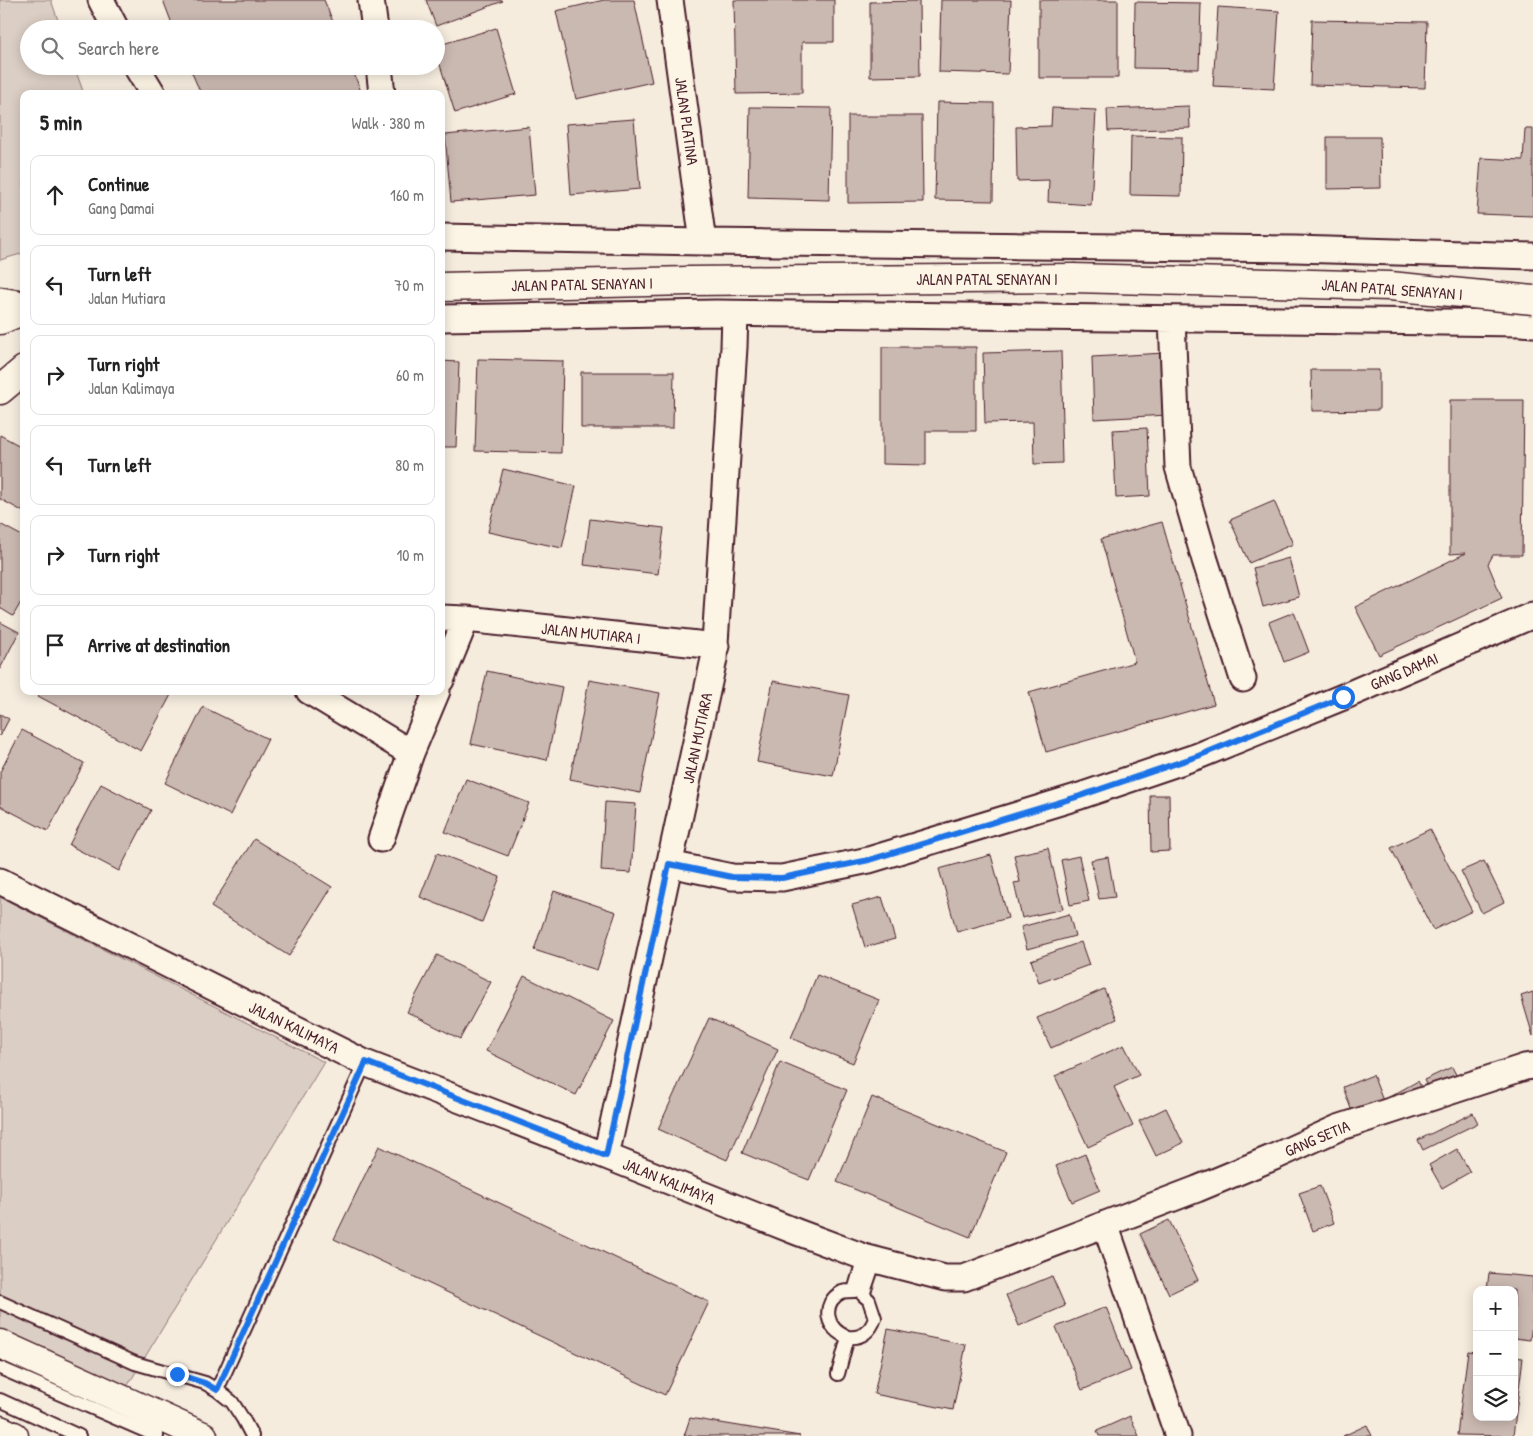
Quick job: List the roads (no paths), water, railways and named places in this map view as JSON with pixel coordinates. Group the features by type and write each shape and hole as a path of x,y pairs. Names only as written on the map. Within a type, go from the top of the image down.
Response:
{"main road":[{"name":"JALAN PATAL SENAYAN I","path":"445,287 690,281 1074,278 1390,286 1533,300"},
{"path":"0,320 20,312"},
{"path":"0,390 20,373"},
{"path":"0,1344 203,1436"},
{"path":"0,1430 14,1436"}],"street":[{"path":"101,0 111,20"},
{"path":"371,0 374,20"},
{"name":"JALAN PLATINA","path":"670,0 703,242"},
{"path":"141,75 151,90"},
{"path":"380,75 382,90"},
{"name":"JALAN PATAL SENAYAN I","path":"445,238 1295,249 1533,256"},
{"path":"1372,321 1380,252"},
{"path":"0,300 20,303"},
{"name":"JALAN PATAL SENAYAN I","path":"445,318 735,314 1522,322 1533,324"},
{"name":"JALAN MUTIARA","path":"606,1156 716,646 735,314"},
{"path":"1172,318 1178,467 1243,679"},
{"name":"GANG DAMAI","path":"669,864 732,877 782,878 869,860 1071,799 1198,756 1343,697 1533,615"},
{"name":"JALAN MUTIARA I","path":"445,618 716,646"},
{"path":"445,670 466,620"},
{"path":"316,695 411,753"},
{"path":"381,839 411,753 434,695"},
{"name":"JALAN KALIMAYA","path":"0,881 366,1062 870,1259 944,1278 964,1278 1106,1224"},
{"name":"GANG SETIA","path":"1106,1224 1274,1157 1338,1128 1533,1066"},
{"path":"1106,1224 1178,1436"}],"lane":[{"path":"217,1390 366,1062"},
{"path":"870,1259 863,1296 869,1300 875,1318 868,1330 861,1336 855,1338 848,1337 836,1332 830,1323 829,1311 833,1300 843,1292 854,1291 870,1259"},
{"path":"0,1302 135,1363 205,1383 232,1402 252,1436"},
{"path":"838,1374 848,1337"},
{"path":"0,1368 157,1436"},
{"path":"0,1400 79,1436"}]}
